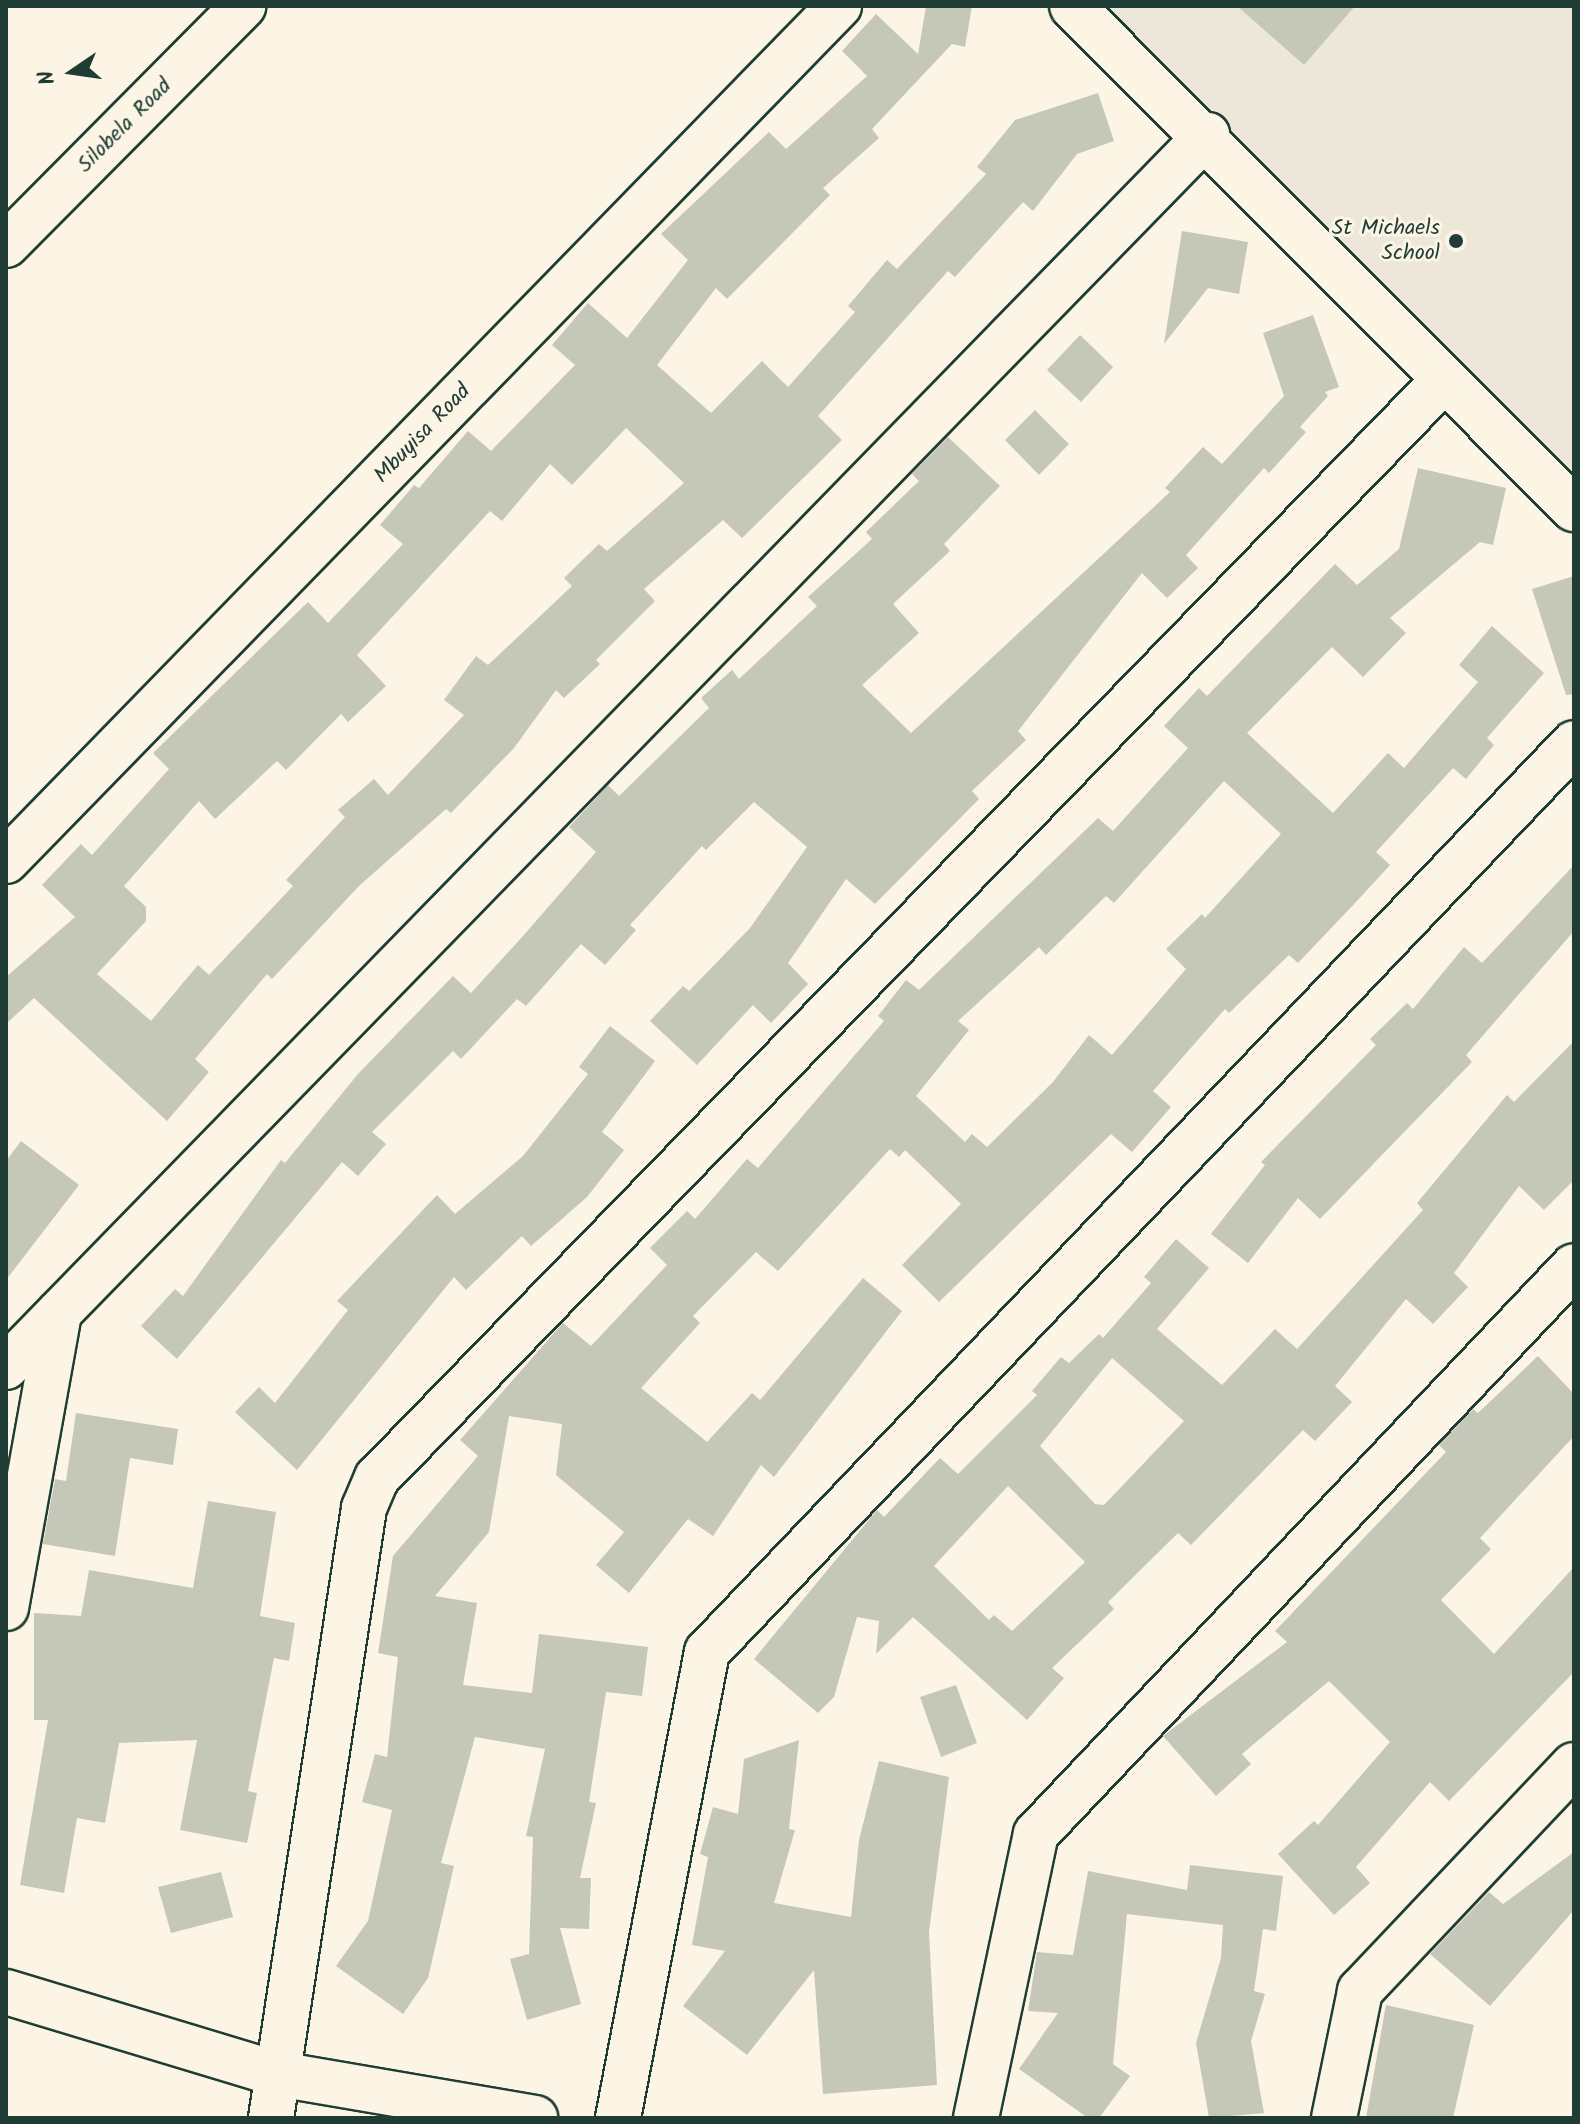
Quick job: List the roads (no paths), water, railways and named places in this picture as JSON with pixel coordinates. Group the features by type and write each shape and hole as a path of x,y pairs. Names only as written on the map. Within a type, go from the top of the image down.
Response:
{"street":[{"name":"Silobela Road","path":"6,245 243,6"},
{"name":"Mbuyisa Road","path":"6,861 839,6"},
{"path":"1072,6 1207,135 1444,380 1574,509"},
{"path":"6,1367 1207,135"},
{"path":"271,2118 364,1508 377,1478 1444,380"},
{"path":"618,2118 707,1652 1574,743"},
{"path":"976,2118 1036,1834 1574,1266"},
{"path":"6,1608 59,1313"},
{"path":"1334,2118 1360,1991 1574,1765"},
{"path":"6,1992 278,2074 535,2118"}],"place":[{"name":"St Michaels School","path":"1456,241"}]}
